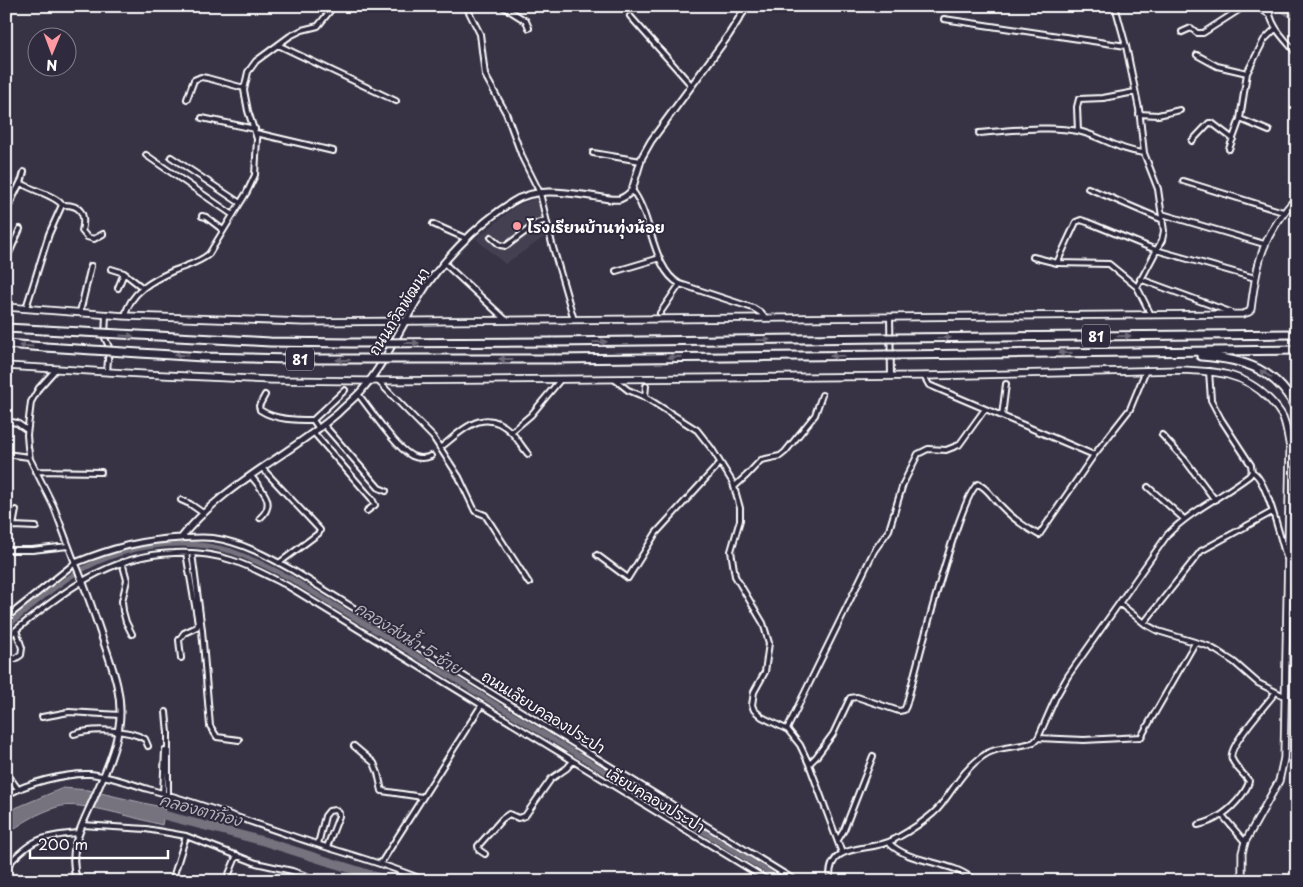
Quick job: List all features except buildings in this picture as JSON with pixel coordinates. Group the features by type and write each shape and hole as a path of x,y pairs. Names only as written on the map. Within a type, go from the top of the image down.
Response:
{"highway":[{"name":"81","path":"6,328 280,342 387,343 1297,334"},
{"name":"81","path":"6,344 258,358 368,360 1297,350"},
{"path":"1148,352 1223,358 1251,365 1267,374 1280,385 1297,410"}],"main road":[{"path":"6,307 125,316 304,322 1236,315 1250,312 1255,278 1264,244 1283,212 1297,197"},
{"path":"6,366 272,380 368,381 924,376 1146,370 1209,371 1228,374 1256,386 1279,410 1283,418 1290,448 1285,739 1282,772 1279,781 1245,842 1242,852 1242,881"}],"street":[{"path":"125,316 134,297 143,288 172,272 205,258 247,192 255,174 257,156 255,131 248,111 244,88 251,66 296,32 318,26 334,6"},
{"path":"466,6 480,34 485,75 506,113 523,159 540,192 574,320"},
{"path":"502,6 526,21 529,28"},
{"path":"747,6 728,36 651,140 641,161 632,190 642,204 660,258 672,280 753,308 765,318"},
{"path":"1115,6 1136,92 1144,153 1158,188 1163,220 1164,236 1137,287"},
{"path":"1182,32 1191,28 1197,33 1203,33 1245,6"},
{"path":"1256,6 1270,11 1276,28 1297,54"},
{"path":"1292,6 1297,9"},
{"path":"630,16 692,86"},
{"path":"944,19 1126,46"},
{"path":"1228,149 1240,119 1247,74 1264,40 1276,28"},
{"path":"1290,46 1297,44"},
{"path":"278,45 396,101"},
{"path":"1197,55 1217,66 1247,74"},
{"path":"187,99 194,80 201,77 244,88"},
{"path":"1078,131 1077,107 1079,100 1136,92"},
{"path":"1139,114 1158,115 1180,110"},
{"path":"202,118 333,151"},
{"path":"1240,119 1269,131"},
{"path":"1192,141 1209,123 1212,123 1233,139"},
{"path":"979,133 1035,129 1078,131 1130,151 1144,153"},
{"path":"593,153 641,161"},
{"path":"146,154 233,214"},
{"path":"171,157 240,203"},
{"path":"6,212 24,172"},
{"path":"21,180 24,185 34,191 56,199 62,205 74,207 83,214 85,220 82,231 87,237 94,239 104,234"},
{"path":"1183,181 1283,212"},
{"path":"1088,188 1163,220"},
{"name":"ถนนถวิลพัฒนา","path":"182,538 203,513 228,492 319,429 358,394 368,381 424,289 444,263 467,239 512,202 527,194 540,192 568,193 616,199 624,197 632,190"},
{"path":"26,308 48,234 62,205"},
{"path":"1162,214 1264,244"},
{"path":"202,216 223,230"},
{"path":"491,237 500,246 506,246 537,223 546,220"},
{"path":"1057,263 1076,222 1081,220 1156,250 1255,278"},
{"path":"433,224 467,239"},
{"path":"6,260 20,229"},
{"path":"1033,257 1057,263 1109,264 1137,287 1151,315"},
{"path":"616,271 660,258"},
{"path":"444,263 507,321"},
{"path":"80,312 91,266"},
{"path":"112,269 124,273 143,288"},
{"path":"118,288 124,273"},
{"path":"1140,279 1236,315"},
{"path":"660,312 680,284"},
{"path":"106,314 105,338 109,347 107,372"},
{"path":"890,317 891,376"},
{"path":"56,369 35,394 32,402 27,430 30,456 54,507 95,615 119,692 120,715 118,732 98,791 75,841 74,867 77,881"},
{"path":"809,764 833,734 850,698 857,696 900,711 904,710 947,557 966,501 974,487 978,484 984,486 1000,506 1013,518 1039,536 1094,455 1130,409 1146,370"},
{"path":"1209,371 1211,400 1248,461 1252,472 1259,476 1270,500 1289,566"},
{"path":"924,376 929,385 1094,455"},
{"path":"511,432 531,415 561,379"},
{"path":"614,379 628,390 645,397 697,430 734,486 740,508 740,520 731,551 735,576 763,623 769,643 765,672 754,692 752,705 757,713 787,730 797,740 809,764 842,853"},
{"path":"378,381 433,437 458,477 475,511 485,515 529,582"},
{"path":"1002,416 1006,384"},
{"path":"645,397 646,386"},
{"path":"265,395 259,406 260,410 267,415 313,420 345,390"},
{"path":"358,394 402,448 411,455 422,459 431,456"},
{"path":"734,486 761,460 780,456 787,450 815,415 822,395"},
{"path":"787,730 874,551 889,530 903,484 918,454 922,450 946,450 958,446 985,409"},
{"path":"313,420 372,499 375,505 367,511"},
{"path":"440,448 479,420 492,420 511,432 528,454"},
{"path":"6,421 17,423 27,430"},
{"path":"319,429 379,488 386,491"},
{"path":"1162,435 1186,460 1215,500"},
{"path":"6,454 30,456"},
{"path":"597,555 628,578 656,533 720,463"},
{"path":"262,468 320,530 319,533 279,563"},
{"path":"36,471 101,472"},
{"path":"830,881 831,865 835,858 842,853 889,843 936,810 954,785 984,755 992,751 1034,742 1038,738 1056,697 1068,676 1162,543 1184,518 1236,486 1252,472"},
{"path":"251,476 264,492 268,502 266,512 260,518"},
{"path":"1148,487 1184,518"},
{"path":"181,500 203,513"},
{"path":"13,526 16,510"},
{"path":"1144,622 1202,550 1272,512"},
{"path":"6,531 8,527 13,526 36,527"},
{"name":"ถนนเลียบคลองประปา","path":"6,618 76,566 98,553 129,544 182,538 213,538 232,543 250,549 279,563 796,881"},
{"path":"6,550 32,550 68,546"},
{"path":"192,552 202,630 210,726 217,737 239,740"},
{"name":"เลียบคลองประปา","path":"6,638 82,580 122,562 145,555 192,552 228,559 272,578 769,881"},
{"path":"181,658 179,640 184,633 197,627 198,623 186,553"},
{"path":"122,562 126,580 122,600 123,611 132,634"},
{"path":"1119,603 1144,622 1167,635 1208,646 1217,651 1234,662 1251,679 1286,697"},
{"path":"6,654 14,659 21,655 22,648 16,630"},
{"path":"1038,738 1084,740 1141,737 1195,643"},
{"path":"1198,825 1214,820 1233,807 1248,784 1249,781 1232,759 1232,749 1275,692"},
{"path":"381,863 481,706"},
{"path":"42,716 68,712 120,715"},
{"path":"166,712 168,733 166,794"},
{"path":"74,734 88,730 118,732 140,736 147,742 148,746"},
{"path":"354,746 374,763 382,791 422,797"},
{"path":"164,750 166,794"},
{"path":"838,840 844,830 873,756"},
{"path":"485,854 479,850 478,846 502,818 509,814 518,818 525,816 551,780 573,761"},
{"path":"6,772 18,788"},
{"path":"6,796 18,788 78,775 103,776 166,794 381,863 426,881"},
{"path":"318,844 325,816 329,811 335,810 339,813 339,816 327,847"},
{"path":"1222,815 1245,842"},
{"path":"82,826 146,829 186,836 256,863 292,871 322,881"},
{"path":"6,866 33,842 47,836 78,833"},
{"path":"172,881 186,836"},
{"path":"889,843 898,851 964,873 974,881"},
{"path":"226,881 237,855"}],"shaded area":[{"name":"โรงเรียนบ้านทุ่งน้อย","path":"539,197 546,236 505,264 476,239 516,206"},
{"path":"63,788 88,790 165,808 162,825 94,808 67,806 50,809 36,815 6,835 6,816 13,809"}],"waterway":[{"path":"1276,6 1297,19"},
{"name":"คลองส่งน้ำ 5 ซ้าย","path":"6,627 64,581 91,565 110,557 149,546 170,544 190,544 231,551 290,578 783,881"},
{"name":"คลองตาก้อง","path":"152,812 263,841 390,881"}],"place":[{"name":"โรงเรียนบ้านทุ่งน้อย","path":"517,226"}]}
